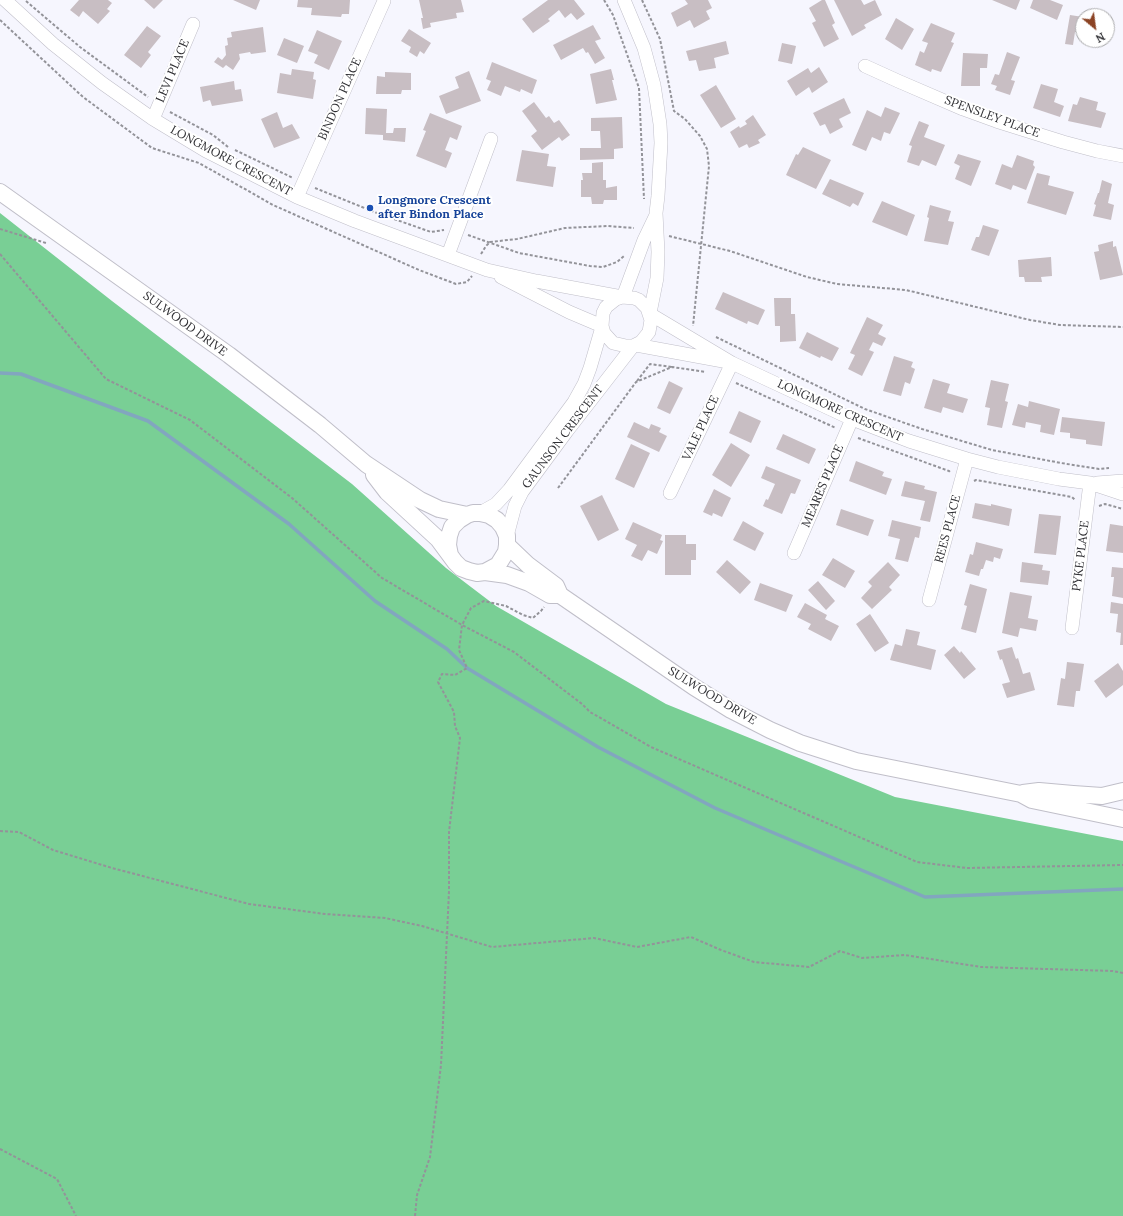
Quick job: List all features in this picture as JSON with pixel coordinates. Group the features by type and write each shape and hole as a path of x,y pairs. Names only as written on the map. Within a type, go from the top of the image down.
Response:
{"main road":[{"name":"SULWOOD DRIVE","path":"0,192 275,390 320,425 366,464 420,500 439,509 489,515 497,520 503,527 507,540 528,565 556,586 555,595"},
{"name":"SULWOOD DRIVE","path":"366,464 388,492 438,539 455,562 465,570 477,573 485,572 507,575 555,595 694,688 730,710 770,730 800,743 856,761 1021,794 1032,800 1123,819"},
{"path":"450,555 448,541 452,527 459,520 473,514"},
{"path":"485,572 498,565 506,552 507,540"},
{"name":"SULWOOD DRIVE","path":"1021,794 1039,791 1102,796 1123,791"}],"street":[{"name":"LONGMORE CRESCENT","path":"5,0 53,44 102,83 153,119 206,151 297,197 355,221 481,268 555,306 602,326"},
{"path":"624,0 644,48 655,93 660,124 661,142 656,213 658,265 650,314"},
{"name":"BINDON PLACE","path":"297,197 384,1"},
{"name":"LEVI PLACE","path":"153,119 193,24"},
{"name":"SPENSLEY PLACE","path":"865,66 949,103 996,121 1063,142 1123,156"},
{"path":"448,255 491,139"},
{"path":"623,297 644,240 656,213"},
{"name":"LONGMORE CRESCENT","path":"481,268 536,281 623,297"},
{"path":"623,297 639,300 647,308 650,314 651,320 649,332 641,342 634,345 626,346 613,343 604,333 602,326 603,313 606,307 616,299 623,297"},
{"name":"LONGMORE CRESCENT","path":"650,314 732,363 852,419 909,441 998,467 1090,484 1123,494"},
{"name":"GAUNSON CRESCENT","path":"473,514 496,504 509,490 574,402 584,384 590,368 602,326"},
{"name":"LONGMORE CRESCENT","path":"634,345 732,363"},
{"name":"GAUNSON CRESCENT","path":"507,540 515,506 522,492 634,345"},
{"name":"VALE PLACE","path":"670,493 732,363"},
{"name":"MEARES PLACE","path":"794,553 852,419"},
{"name":"REES PLACE","path":"929,600 967,459"},
{"name":"LONGMORE CRESCENT","path":"1090,484 1123,481"},
{"name":"PYKE PLACE","path":"1072,628 1090,484"}],"path":[{"path":"25,0 80,47 152,100"},
{"path":"604,0 613,15 640,88 644,202"},
{"path":"642,0 660,39 674,111 685,119 700,136 707,149 709,166 693,327"},
{"path":"168,112 213,135 227,146 292,178"},
{"path":"310,186 377,213 431,232 449,229"},
{"path":"481,268 486,246 490,242 517,239 566,228 606,226 634,228"},
{"path":"0,228 46,243 58,233"},
{"path":"464,234 519,253 590,266 603,267 617,262 626,254"},
{"path":"669,236 730,251 807,277 837,284 906,290 1030,320 1060,325 1123,327"},
{"path":"0,254 106,380 190,420 292,498 382,578 462,625 514,652 582,704 590,712 651,747 917,862 967,868 1123,865"},
{"path":"713,336 865,409 922,428 992,450 1099,469 1115,468"},
{"path":"558,488 650,364 713,373 846,433 949,471 955,477"},
{"path":"636,382 672,367"},
{"path":"971,483 976,480 1072,497 1076,501"},
{"path":"1093,508 1104,504 1123,510"},
{"path":"415,1216 417,1196 430,1157 440,1065 449,891 449,832 460,738 455,726 454,712 438,682 442,674 455,675 467,668 459,650 462,625 471,608 484,601 506,606 523,615 533,618 555,595"},
{"path":"0,831 19,832 53,850 112,868 249,904 325,914 385,918 422,926 492,946 594,938 637,947 691,937 754,962 810,967 840,952 862,958 905,955 981,967 1113,971 1123,973"},
{"path":"0,1149 57,1179 76,1216"}],"green space":[{"path":"0,213 112,301 352,484 446,568 496,606 666,704 895,797 1123,841 1123,1216 0,1216"}],"building":[{"path":"79,0 108,0 112,3 107,9 110,11 98,24 83,11 79,17 70,10"},
{"path":"144,0 163,0 154,9"},
{"path":"233,0 260,0 256,10"},
{"path":"298,0 350,0 349,14 342,14 341,17 311,15 312,8 297,7"},
{"path":"419,0 461,0 464,12 456,13 457,18 430,23 431,27 423,29 421,18 423,18"},
{"path":"548,0 574,0 585,14 577,20 571,13 565,18 559,10 548,19 550,21 533,33 522,19"},
{"path":"685,0 708,0 712,8 706,11 710,19 694,28 690,20 677,27 671,13 688,4"},
{"path":"822,0 825,0 835,23 832,25 839,39 824,47 812,23 816,21 809,8"},
{"path":"834,0 861,0 864,5 875,0 882,15 864,25 866,28 852,36"},
{"path":"992,0 1020,0 1016,10"},
{"path":"1033,0 1050,0 1063,5 1057,20 1030,8"},
{"path":"1070,15 1075,16 1073,45 1065,44"},
{"path":"896,18 914,29 902,50 885,39"},
{"path":"931,23 955,33 951,42 954,43 941,72 932,69 931,72 915,65 920,51 924,53 928,43 922,41"},
{"path":"593,25 601,39 595,41 605,58 595,64 588,52 586,53 583,48 561,60 553,45"},
{"path":"147,26 161,36 148,52 151,55 141,68 124,55"},
{"path":"263,27 266,52 239,54 240,59 233,70 226,65 223,68 214,62 218,57 222,60 226,55 225,46 228,45 227,38 232,37 231,32"},
{"path":"409,29 431,43 424,54 420,51 417,57 409,52 411,47 401,41"},
{"path":"317,30 342,41 329,70 314,63 318,55 308,51"},
{"path":"284,38 304,46 297,63 277,55"},
{"path":"726,41 729,54 714,58 716,68 699,71 696,60 689,61 686,51"},
{"path":"782,43 796,46 792,64 778,61"},
{"path":"1007,52 1020,57 1011,80 1015,81 1010,95 995,90 997,86 991,84 995,74 999,75"},
{"path":"963,53 988,54 987,68 980,68 980,86 961,86"},
{"path":"492,62 537,80 532,94 521,89 520,92 505,86 501,96 487,90 491,81 486,79"},
{"path":"819,67 828,82 812,93 809,87 796,96 787,81 808,68 811,73"},
{"path":"292,69 314,72 313,79 316,80 313,99 277,93 280,73 291,75"},
{"path":"611,69 617,100 596,104 590,74"},
{"path":"469,71 481,101 446,114 439,96 459,88 455,77"},
{"path":"385,72 411,73 411,90 402,90 401,94 376,94 377,76 385,77"},
{"path":"234,81 235,90 241,89 243,101 212,106 210,100 203,102 200,87"},
{"path":"1041,84 1058,89 1054,102 1064,106 1060,117 1033,108"},
{"path":"716,85 736,119 721,128 700,95"},
{"path":"1080,97 1098,102 1096,110 1106,113 1101,128 1068,121 1073,104 1077,105"},
{"path":"844,98 851,113 839,119 843,127 830,134 825,124 820,126 813,113"},
{"path":"534,102 546,118 549,116 554,123 559,120 570,135 562,141 559,137 542,150 531,136 537,131 522,111"},
{"path":"885,107 900,113 890,134 884,132 881,141 872,137 866,151 852,145 867,110 881,117"},
{"path":"366,108 387,109 386,133 393,133 394,128 406,128 405,142 383,140 383,135 365,134"},
{"path":"277,112 283,128 292,124 300,138 274,148 261,119"},
{"path":"430,113 462,126 457,140 450,137 445,150 452,153 446,168 416,156 426,131 423,130"},
{"path":"753,115 766,135 758,140 760,143 749,148 747,144 739,148 730,132 739,126 740,128 747,124 745,121"},
{"path":"622,117 623,148 614,149 614,159 580,160 580,148 601,148 600,131 591,131 591,118"},
{"path":"919,121 929,125 924,137 945,145 936,166 922,160 919,166 907,162 912,146 909,145"},
{"path":"803,147 831,160 816,189 786,175 796,154 798,155"},
{"path":"522,150 549,154 547,166 556,167 553,187 516,181"},
{"path":"958,154 981,161 971,186 955,179 960,166 954,163"},
{"path":"1017,155 1034,161 1033,165 1035,167 1026,190 1013,185 1011,190 995,184 1002,164 1012,168"},
{"path":"603,162 603,180 606,180 606,188 617,186 617,200 604,200 603,204 592,204 591,197 581,197 581,180 583,180 582,173 592,173 592,163"},
{"path":"1037,173 1050,176 1048,185 1074,192 1066,215 1027,203"},
{"path":"830,179 864,193 858,206 853,203 850,207 822,194"},
{"path":"1102,180 1112,184 1108,203 1114,205 1111,220 1093,216 1096,205 1094,204 1099,193"},
{"path":"882,201 915,215 907,236 872,222"},
{"path":"930,205 951,211 948,221 954,222 948,245 924,241"},
{"path":"983,225 999,230 989,256 971,250 976,237 979,237"},
{"path":"1113,241 1113,247 1116,246 1123,275 1100,280 1094,252 1099,251 1098,245"},
{"path":"1051,257 1052,276 1041,277 1042,282 1025,282 1024,277 1019,277 1018,260"},
{"path":"723,292 765,310 758,325 748,321 747,324 715,309"},
{"path":"774,298 791,298 791,314 795,314 796,341 780,342 780,326 775,326"},
{"path":"867,317 883,325 878,334 886,338 882,346 873,342 869,350 874,352 862,376 848,369 855,355 850,353"},
{"path":"807,332 839,348 832,361 821,356 820,358 799,348"},
{"path":"894,356 913,362 911,367 915,369 910,384 905,382 901,396 883,391"},
{"path":"933,379 950,384 947,393 968,399 963,413 943,407 941,413 924,408"},
{"path":"991,380 1009,384 1005,401 1008,402 1002,428 987,425 990,408 985,407"},
{"path":"669,381 683,388 670,414 657,408"},
{"path":"1029,401 1060,409 1054,435 1040,432 1041,425 1026,422 1025,428 1012,425 1018,404 1028,407"},
{"path":"739,411 761,421 751,443 729,433"},
{"path":"1062,417 1105,422 1102,446 1086,444 1086,440 1070,438 1070,433 1060,432"},
{"path":"634,422 649,429 651,424 661,428 659,432 667,436 659,452 627,437"},
{"path":"783,434 816,449 809,464 776,449"},
{"path":"731,443 750,455 731,487 712,475"},
{"path":"631,444 650,453 634,488 615,479"},
{"path":"856,461 884,472 882,476 892,479 886,495 849,481"},
{"path":"766,466 801,480 795,494 791,493 782,514 763,506 766,499 768,500 775,484 761,478"},
{"path":"905,481 925,486 924,489 937,492 930,522 920,520 925,501 901,496"},
{"path":"714,489 731,498 722,517 713,513 712,516 703,512"},
{"path":"602,495 619,530 598,541 580,506"},
{"path":"975,503 991,506 991,504 1012,509 1009,526 972,518"},
{"path":"841,509 874,520 868,536 836,525"},
{"path":"1039,514 1061,516 1056,555 1034,553"},
{"path":"892,520 921,527 919,538 915,537 908,562 895,559 900,539 888,536"},
{"path":"743,521 764,533 755,551 733,540"},
{"path":"633,522 662,535 660,540 663,541 657,554 648,550 642,561 631,556 637,545 625,539"},
{"path":"1110,524 1123,526 1123,553 1106,551"},
{"path":"665,535 686,535 686,544 696,544 696,560 691,560 691,575 665,575"},
{"path":"976,542 1003,549 1000,559 994,557 993,562 986,560 979,576 965,572 970,554 973,555"},
{"path":"833,558 855,571 845,588 822,575"},
{"path":"727,560 751,582 740,594 716,572"},
{"path":"888,562 900,575 889,587 892,590 872,609 861,598 872,586 868,582"},
{"path":"1022,562 1043,565 1042,570 1050,571 1048,585 1020,582"},
{"path":"1112,567 1123,568 1123,598 1112,596 1114,577 1111,577"},
{"path":"818,581 835,601 826,610 808,590"},
{"path":"760,583 793,595 786,612 754,600"},
{"path":"970,584 987,589 976,633 961,629 967,606 964,605"},
{"path":"1010,592 1032,596 1028,618 1038,620 1036,631 1020,628 1018,637 1002,633"},
{"path":"1111,602 1123,604 1123,645 1120,645 1121,633 1116,632 1118,614 1110,613"},
{"path":"805,603 827,615 825,619 839,626 831,641 808,629 811,624 797,617"},
{"path":"870,614 889,643 875,652 856,624"},
{"path":"906,629 920,632 917,645 936,650 931,670 890,660 895,644 902,646"},
{"path":"954,646 960,653 961,651 976,669 964,679 944,655"},
{"path":"1012,647 1016,659 1018,658 1023,674 1030,672 1035,690 1007,698 1002,684 1010,682 1002,659 1000,660 997,651"},
{"path":"1067,662 1084,664 1080,691 1076,691 1074,707 1057,705 1061,678 1065,679"},
{"path":"1118,663 1123,671 1123,685 1106,698 1094,681"}],"waterway":[{"path":"0,373 21,374 148,421 289,524 375,601 447,649 467,668 598,747 715,808 925,897 1123,889"}],"place":[{"name":"Longmore Crescent after Bindon Place","path":"370,208"}]}
